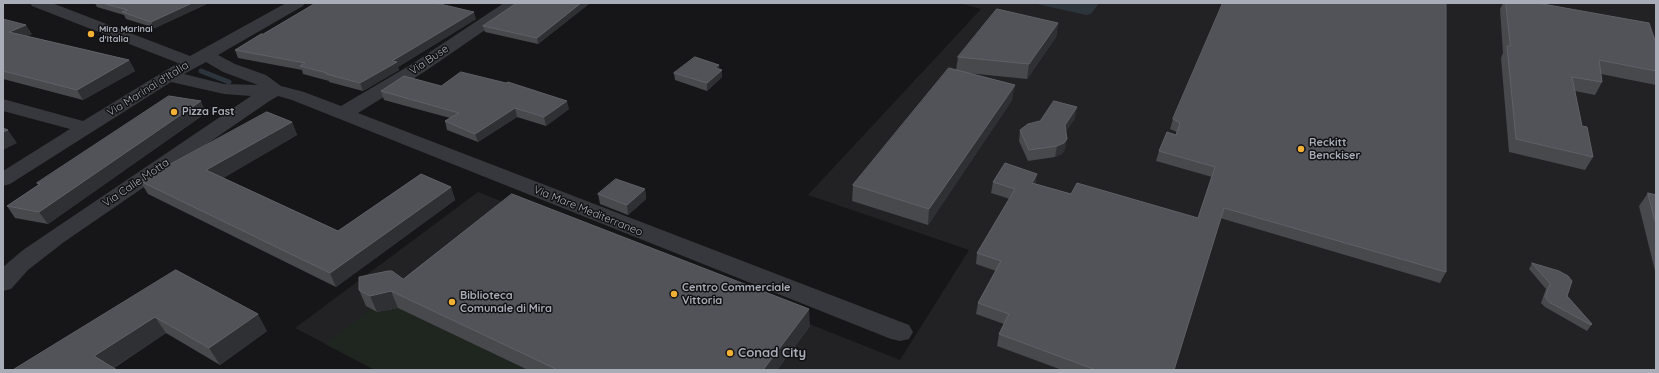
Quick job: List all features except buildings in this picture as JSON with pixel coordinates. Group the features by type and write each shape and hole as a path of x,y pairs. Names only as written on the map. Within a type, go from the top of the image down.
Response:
{"street":[{"name":"Via Mare Mediterraneo","path":"38,3 182,59 213,58 229,68 263,80 271,85 275,90"},
{"name":"Via Marinai d'Italia","path":"3,180 168,76 296,3"},
{"name":"Via Buse","path":"342,114 418,68 514,3"},
{"name":"Via Mare Mediterraneo","path":"168,76 224,89 244,91 275,90 298,96 900,332"},
{"name":"Via Calle Motta","path":"3,283 7,277 31,256 261,98 275,90"},
{"path":"3,105 86,128"}],"shaded area":[{"path":"959,3 1656,3 1656,370 375,370 295,328 478,192 900,360 969,250 808,195 981,9"},
{"path":"1033,3 1099,3 1091,14 1086,15"},
{"path":"395,306 528,370 375,370 325,344 371,309 374,311 383,311"}],"waterway":[{"path":"201,71 229,82"}],"place":[{"name":"Mira Marinai d'Italia","path":"91,34"},
{"name":"Pizza Fast","path":"174,112"},
{"name":"Reckitt Benckiser","path":"1301,149"},
{"name":"Centro Commerciale Vittoria","path":"674,294"},
{"name":"Biblioteca Comunale di Mira","path":"452,302"},
{"name":"Conad City","path":"730,353"}]}
